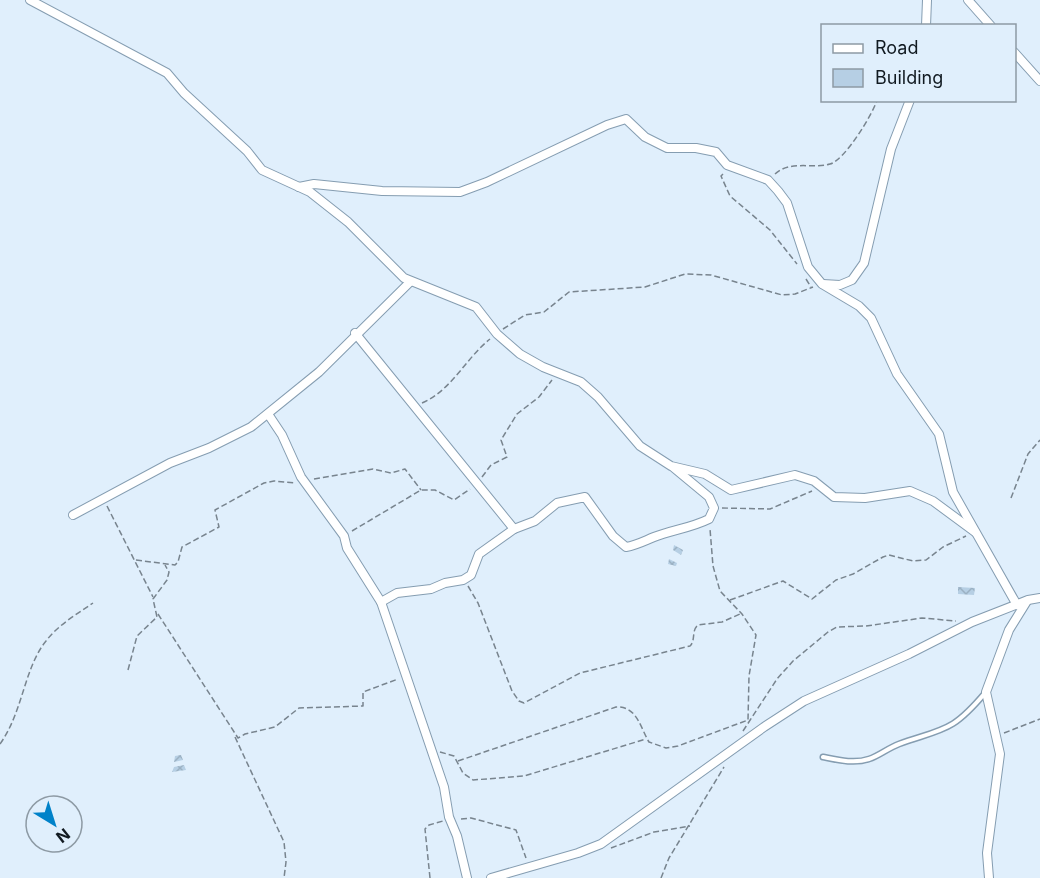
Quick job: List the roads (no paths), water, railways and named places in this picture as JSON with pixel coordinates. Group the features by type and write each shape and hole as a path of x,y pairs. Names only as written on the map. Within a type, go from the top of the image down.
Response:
{"street":[{"path":"30,0 167,73 184,93 247,151 262,170 299,187 348,222 410,282 476,307 497,334 520,354 581,382 598,397 629,436 705,494 714,508 709,519 678,531 656,536 641,544 626,546 615,538 591,503 583,497 557,503 535,520 514,529 479,554 471,575 463,580 445,583 431,590 397,593 381,602"},
{"path":"926,24 927,0"},
{"path":"968,0 989,24"},
{"path":"1016,54 1040,81"},
{"path":"822,284 840,285 852,280 864,263 891,149 909,102"},
{"path":"299,187 315,184 382,191 460,192 488,182 607,125 626,119 645,137 667,148 696,148 716,152 727,165 768,180 787,203 808,267 822,284 859,306 878,329 897,374 943,441 949,484 1017,605"},
{"path":"73,515 170,464 226,440 268,414 319,372 355,333 410,282"},
{"path":"355,333 514,529"},
{"path":"268,414 282,435 304,482 344,536 347,548 381,602 444,787 449,817 458,836 467,878"},
{"path":"670,466 705,474 731,490 795,475 814,481 834,497 856,499 902,491 917,493 948,511 975,532"},
{"path":"491,878 601,844 804,700 909,654 972,622 1028,600 1040,598"},
{"path":"989,878 987,853 999,765 996,736 986,692 1009,630 1028,600"}],"lane":[{"path":"823,757 849,762 871,759 899,744 938,733 961,718 986,692"}]}
